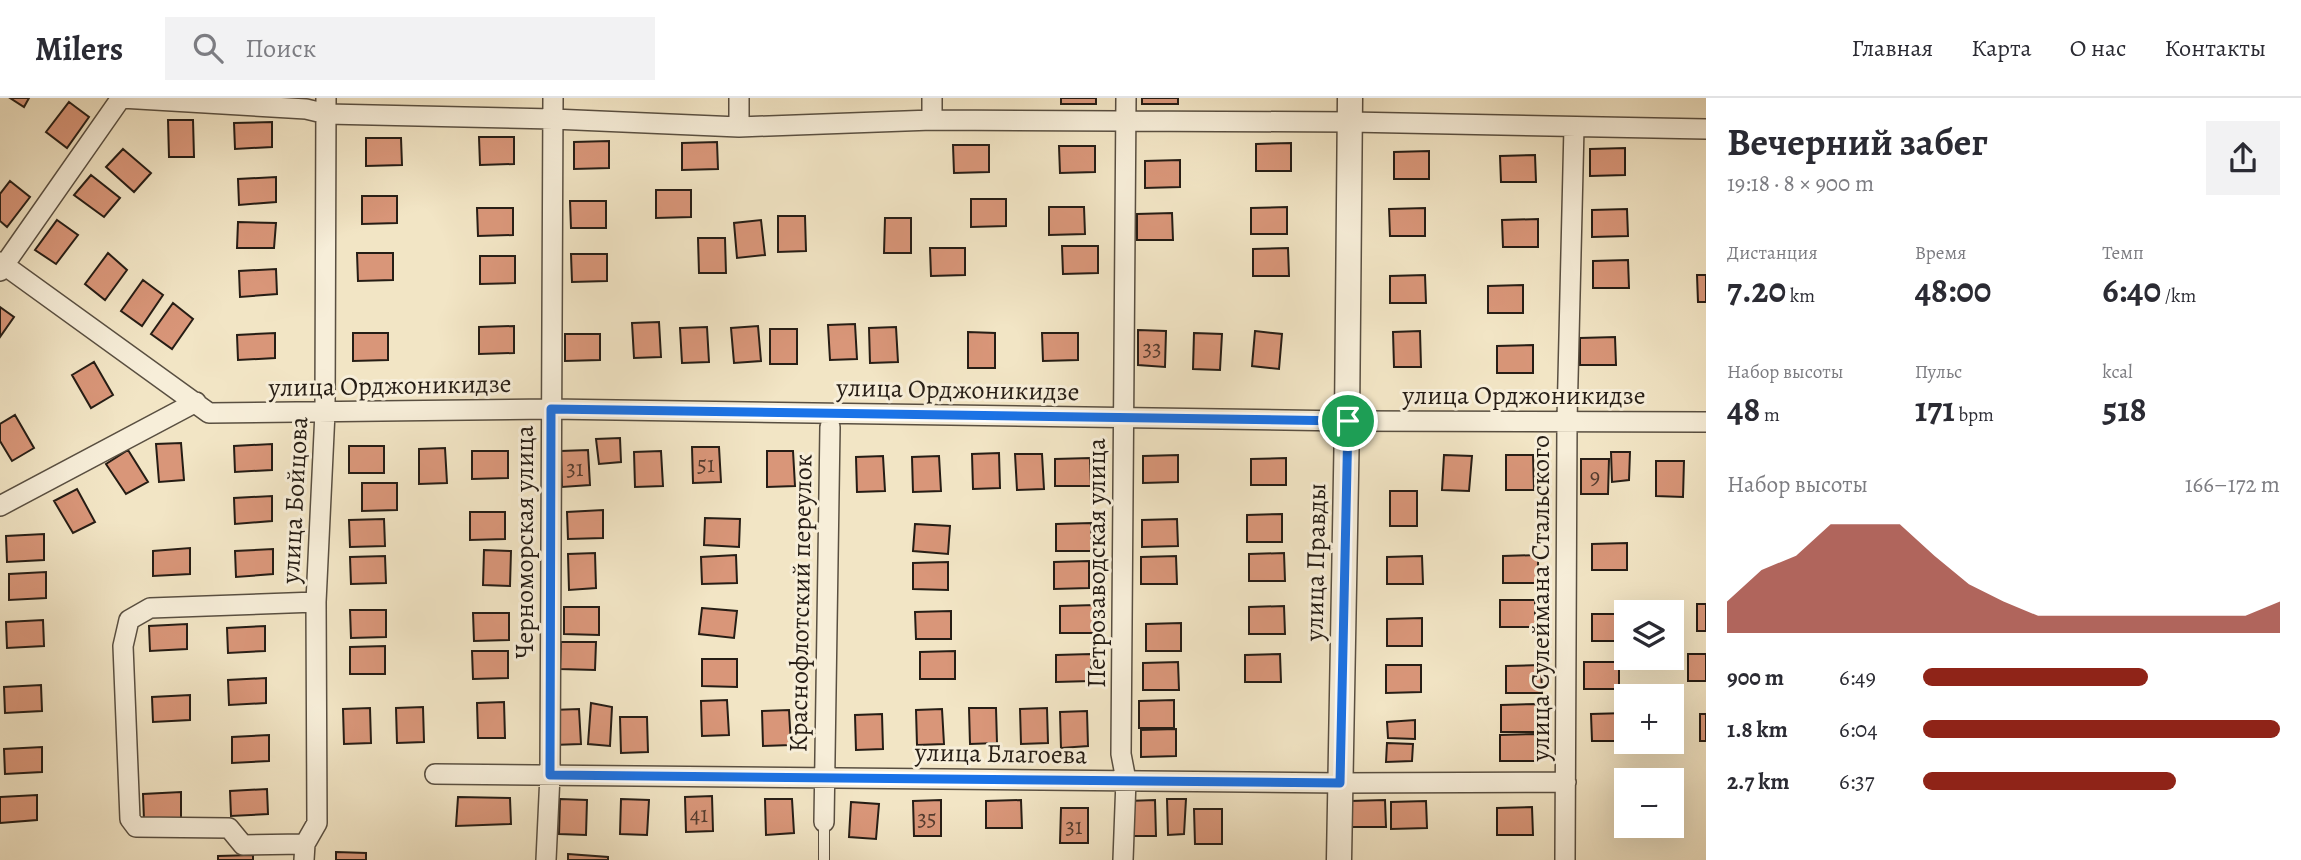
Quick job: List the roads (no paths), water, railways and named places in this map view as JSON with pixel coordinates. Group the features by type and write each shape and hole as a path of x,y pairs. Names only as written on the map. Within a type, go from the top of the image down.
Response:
{"street":[{"path":"202,407 1,266 121,98 306,109 326,106 739,127 932,120 1126,121 1350,110 1574,127 1706,129"},
{"name":"Черноморская улица","path":"546,860 550,775 553,98"},
{"path":"739,127 740,98"},
{"path":"932,98 932,120"},
{"name":"Петрозаводская улица","path":"1123,860 1126,780 1121,754 1126,98"},
{"name":"улица Бойцова","path":"305,852 317,823 316,601 324,412 326,106"},
{"name":"улица Правды","path":"1339,860 1348,421 1350,110"},
{"name":"улица Сулеймана Стальского","path":"1565,860 1567,421 1574,127"},
{"name":"улица Орджоникидзе","path":"0,506 202,407 324,412 551,409 1348,421 1706,422"},
{"name":"Краснофлотский переулок","path":"824,822 830,427"},
{"path":"305,852 243,845 229,828 136,827 131,819 123,646 129,620 150,608 316,601"},
{"name":"улица Благоева","path":"435,774 1340,783 1566,782"}],"lane":[{"path":"824,822 824,860"}]}
